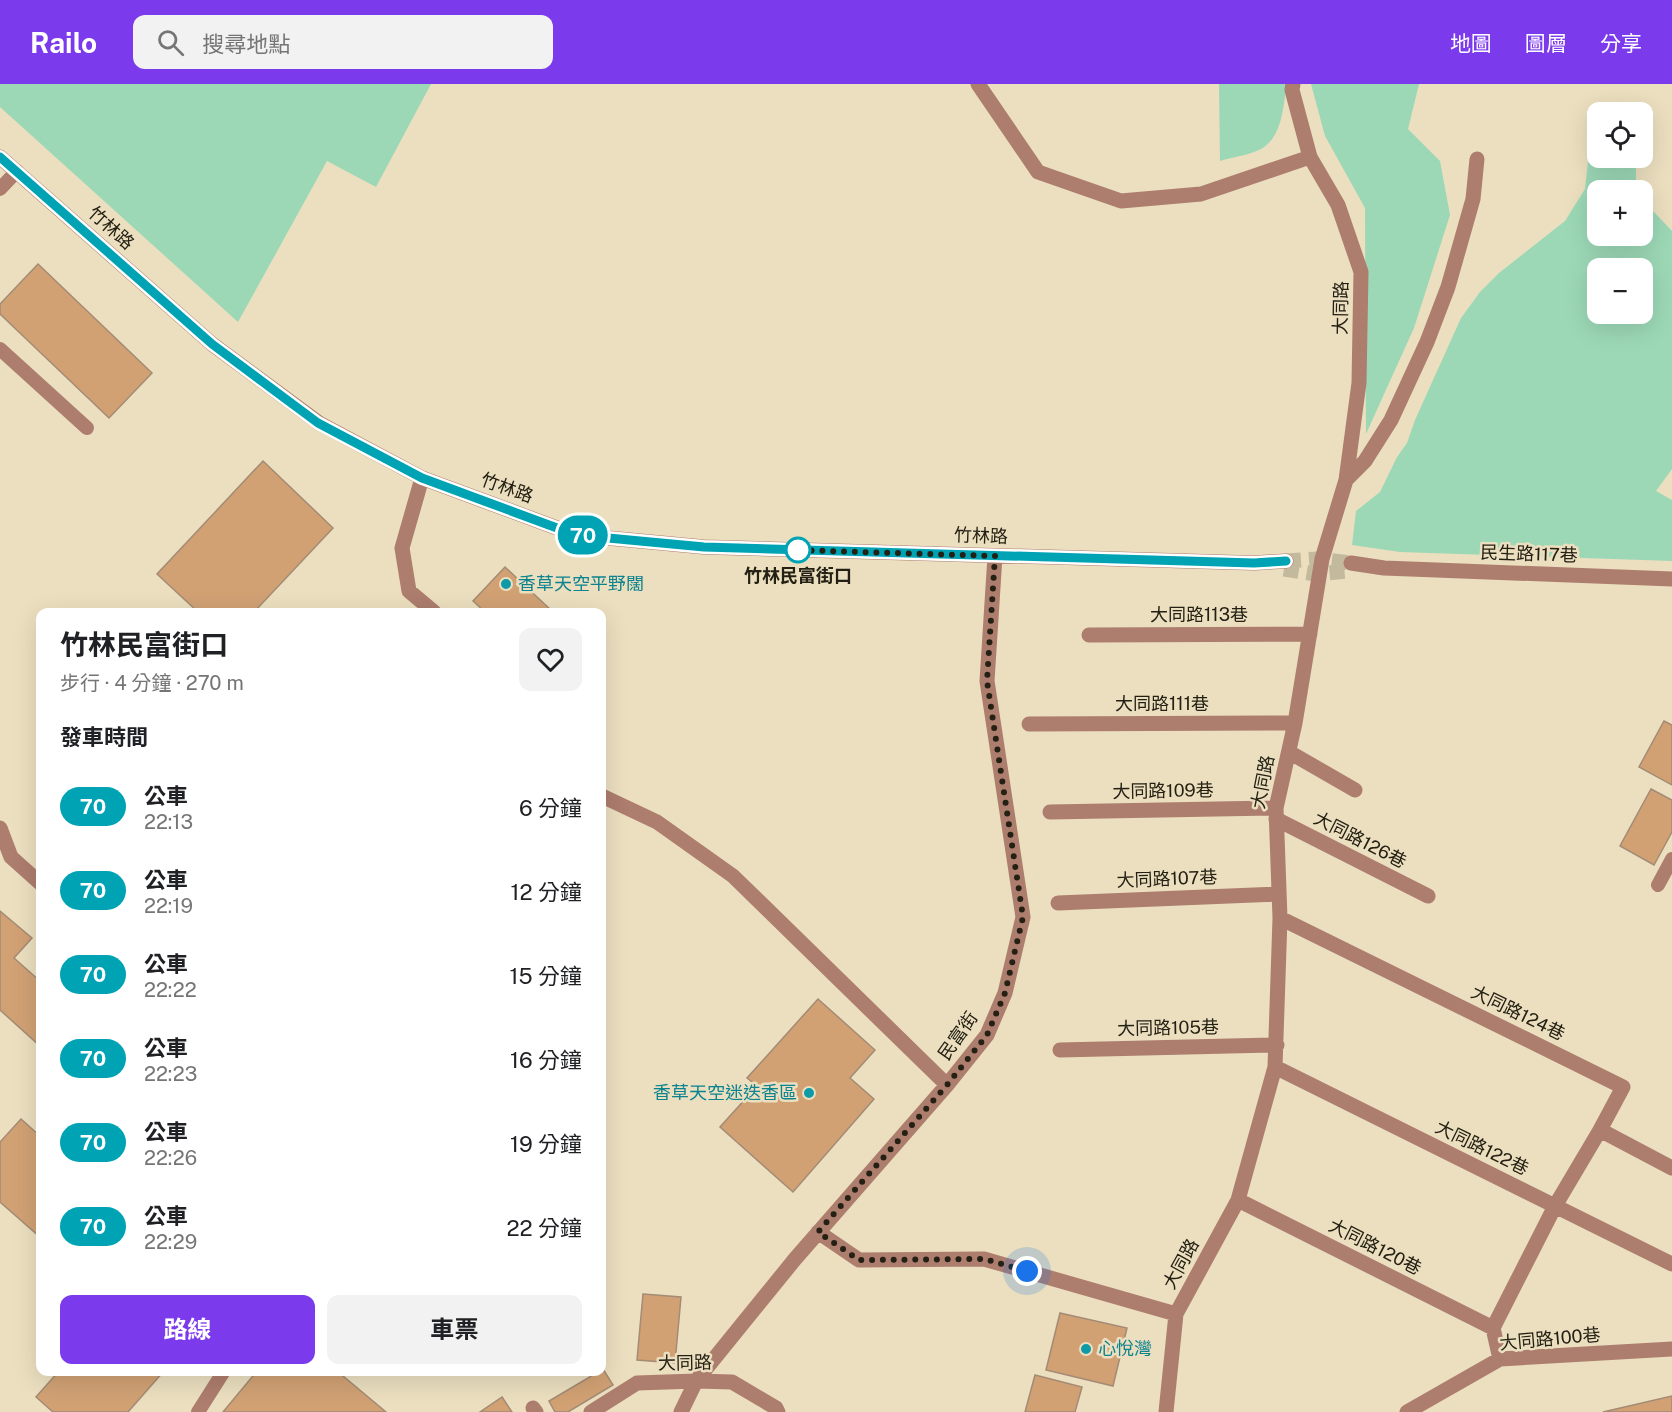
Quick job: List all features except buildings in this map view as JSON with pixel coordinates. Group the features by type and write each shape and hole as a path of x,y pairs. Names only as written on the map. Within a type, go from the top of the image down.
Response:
{"street":[{"path":"978,84 1038,172 1121,201 1200,194 1310,157"},
{"name":"大同路","path":"1166,1412 1176,1314 1238,1200 1275,1067 1280,918 1276,814 1295,723 1322,559 1346,480 1359,383 1361,272 1338,205 1310,157 1292,90 1293,84"},
{"name":"竹林路","path":"0,157 221,350 318,423 422,478 576,535 704,547 1285,565"},
{"path":"1346,480 1365,461 1390,420 1428,342 1448,287 1473,199 1477,159"},
{"path":"422,478 402,548 409,591 429,608"},
{"name":"民富街","path":"681,1412 696,1381 818,1232 947,1085 987,1035 1005,993 1023,917 987,681 995,556"},
{"name":"民生路117巷","path":"1350,567 1672,579"},
{"name":"大同路113巷","path":"1089,635 1310,634"},
{"name":"大同路111巷","path":"1029,724 1295,723"},
{"path":"1289,752 1355,789"},
{"path":"606,798 657,822 733,876 947,1085"},
{"name":"大同路109巷","path":"1050,813 1276,814"},
{"name":"大同路126巷","path":"1276,814 1428,896"},
{"path":"0,828 11,857 36,879"},
{"name":"大同路107巷","path":"1058,903 1278,894"},
{"name":"大同路124巷","path":"1280,918 1623,1087 1600,1130"},
{"name":"大同路105巷","path":"1060,1050 1276,1045"},
{"name":"大同路122巷","path":"1275,1067 1672,1264"},
{"path":"1500,1359 1493,1328 1555,1206 1600,1130 1672,1168"},
{"name":"大同路120巷","path":"1238,1200 1493,1328"},
{"path":"818,1232 859,1260 984,1259 1176,1314"},
{"name":"大同路100巷","path":"1407,1412 1500,1359 1672,1349"},
{"name":"大同路","path":"591,1412 637,1383 696,1381 732,1382 776,1408 778,1412"}],"lane":[{"path":"0,189 17,171"},
{"path":"0,349 87,428"},
{"path":"1658,885 1672,859"},
{"path":"198,1412 221,1376"}],"green space":[{"path":"0,84 431,84 376,187 327,161 238,322 0,107"},
{"path":"1219,84 1287,84 1281,120 1274,137 1268,144 1247,154 1220,161"},
{"path":"1311,84 1419,84 1408,129 1440,161 1450,215 1414,328 1366,434 1365,208 1325,136"},
{"path":"1587,168 1636,168 1636,180 1587,180 1587,246 1653,246 1653,211 1672,231 1672,469 1656,491 1672,500 1672,561 1400,552 1352,545 1356,511 1380,492 1397,457 1407,443 1461,318 1480,292 1499,273 1565,221 1585,189"}],"tunnel":[{"path":"1286,561 1318,559 1351,563"},
{"path":"1284,569 1315,574 1349,571"}],"bus line":[{"name":"70","path":"0,157 212,344 318,423 422,478 576,535 704,547 1254,563 1286,561"}],"place":[{"name":"竹林民富街口","path":"798,550"},
{"name":"香草天空平野闊","path":"506,584"},
{"name":"香草天空迷迭香區","path":"809,1093"},
{"name":"心悅灣","path":"1086,1349"}],"route":[{"path":"798,550 794,550 995,556 987,681 1023,917 1005,993 987,1035 947,1085 818,1232 859,1260 984,1259 1027,1271"}]}
